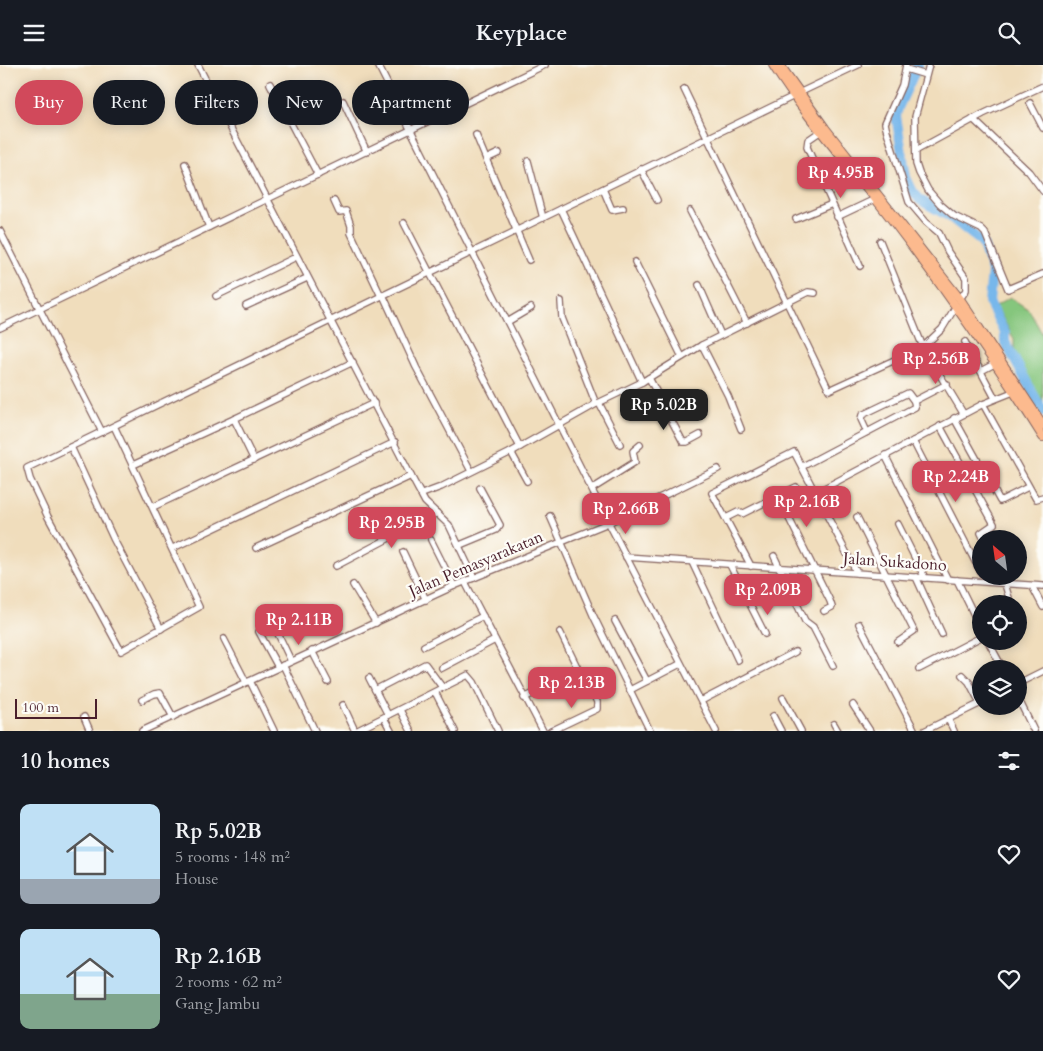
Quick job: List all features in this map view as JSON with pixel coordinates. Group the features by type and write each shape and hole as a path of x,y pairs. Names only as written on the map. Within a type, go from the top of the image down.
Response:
{"main road":[{"path":"773,65 958,302 1043,437"},
{"path":"780,65 821,131 850,163 875,199 958,302"},
{"path":"997,363 1043,425"}],"street":[{"path":"198,65 268,199 306,277 411,476 425,502 449,525 474,578"},
{"path":"378,65 509,321 608,523 716,731"},
{"path":"0,328 546,65"},
{"path":"114,426 200,607 119,650 44,508 30,479 28,468 517,229 858,65"},
{"path":"929,65 925,74 915,117 916,165 928,190 954,217 981,229 985,233 1008,288 1010,289 1043,274"},
{"path":"684,89 789,303 829,390 923,347 942,329 966,290 966,278 948,252 939,233 926,222 909,202 902,185 885,123 902,85 907,68 925,74"},
{"path":"917,150 973,119 1043,87"},
{"path":"343,101 367,152"},
{"path":"1030,103 1043,128"},
{"path":"973,119 1029,173 1043,191"},
{"path":"292,125 318,175"},
{"path":"821,131 807,144 837,217 860,266"},
{"path":"476,135 529,260"},
{"path":"486,159 498,153"},
{"path":"528,161 543,217"},
{"path":"185,163 209,227"},
{"path":"641,169 657,200"},
{"path":"603,189 612,210 623,208"},
{"path":"837,217 875,199"},
{"path":"334,201 339,212 346,211 351,226 351,233 416,367 471,471"},
{"path":"796,219 832,204"},
{"path":"561,209 642,382"},
{"path":"690,211 747,323"},
{"path":"404,223 520,447"},
{"path":"0,231 102,432"},
{"path":"880,241 923,347 963,413"},
{"path":"216,297 296,257"},
{"path":"635,262 682,357"},
{"path":"246,306 306,277"},
{"path":"699,285 721,335"},
{"path":"422,494 441,487 511,452 597,404 642,382 721,335 808,292 815,293"},
{"path":"561,301 562,318 597,404 620,444"},
{"path":"509,321 531,308"},
{"path":"965,342 995,398"},
{"path":"702,345 728,396 741,429"},
{"path":"133,465 352,362"},
{"path":"981,371 997,363"},
{"path":"649,377 683,442 687,442 700,435"},
{"path":"914,401 947,384"},
{"path":"817,492 963,413 1013,392"},
{"path":"803,466 915,407 914,401 908,393 862,415 861,419 867,432"},
{"path":"154,507 374,403"},
{"path":"983,404 1028,487 1037,500 1043,497"},
{"path":"954,418 1000,501 1028,487"},
{"path":"234,419 254,460"},
{"path":"940,426 994,524 985,530"},
{"path":"913,441 972,556"},
{"path":"173,548 394,442"},
{"path":"592,489 635,462 633,451 640,445"},
{"path":"71,447 114,540 161,629"},
{"path":"511,452 527,481"},
{"path":"751,566 713,493 794,452 817,492 858,573"},
{"path":"885,455 948,580"},
{"name":"Jalan Pemasyarakatan","path":"142,731 454,586 608,523 718,469"},
{"path":"256,548 411,476"},
{"path":"726,518 738,512 742,514 796,487"},
{"path":"460,545 496,530 500,525 480,488"},
{"path":"778,496 816,570 832,606 824,611"},
{"path":"336,566 437,513"},
{"path":"550,515 593,615 650,731"},
{"path":"857,517 914,632 898,642"},
{"path":"898,524 925,578"},
{"path":"431,541 454,586"},
{"path":"403,552 426,599"},
{"name":"Jalan Sukadono","path":"626,557 948,580 972,578"},
{"path":"774,557 805,621 811,624 834,666"},
{"path":"692,562 738,660"},
{"path":"730,565 765,634"},
{"path":"916,577 942,634"},
{"path":"957,580 972,611"},
{"path":"465,582 542,731"},
{"path":"353,585 376,623"},
{"name":"Jalan Sukadono","path":"1018,585 1043,586"},
{"path":"1032,586 1043,607"},
{"path":"424,646 483,616"},
{"path":"271,619 291,661"},
{"path":"616,621 647,681"},
{"path":"859,624 915,731"},
{"path":"259,632 280,666 315,731"},
{"path":"524,698 579,671 560,632"},
{"path":"224,639 274,731"},
{"path":"442,668 495,640"},
{"path":"919,669 972,642"},
{"path":"312,651 328,682"},
{"path":"701,701 796,652"},
{"path":"375,689 425,664 442,687"},
{"path":"630,690 680,664"},
{"path":"1027,679 1043,671"},
{"path":"962,675 972,688"},
{"path":"343,705 356,731 463,676 470,677 498,731"},
{"path":"370,678 386,716 390,731"},
{"path":"551,731 596,709 597,702 590,687"},
{"path":"435,692 455,731"},
{"path":"142,700 160,693 173,717"},
{"path":"783,698 801,731"},
{"path":"853,705 870,731"},
{"path":"927,730 972,707"},
{"path":"400,710 410,731"},
{"path":"1026,715 1034,731"},
{"path":"773,716 781,731"},
{"path":"84,717 90,731"},
{"path":"948,719 954,731"},
{"path":"834,724 838,731"}],"green space":[{"path":"1010,297 1029,310 1043,335 1043,405 1014,351 1014,339 996,306"}],"waterway":[{"path":"918,65 896,116 906,177 912,190 920,200 950,217 982,242 992,271 989,302 1005,333 1005,342 1043,412"}]}
